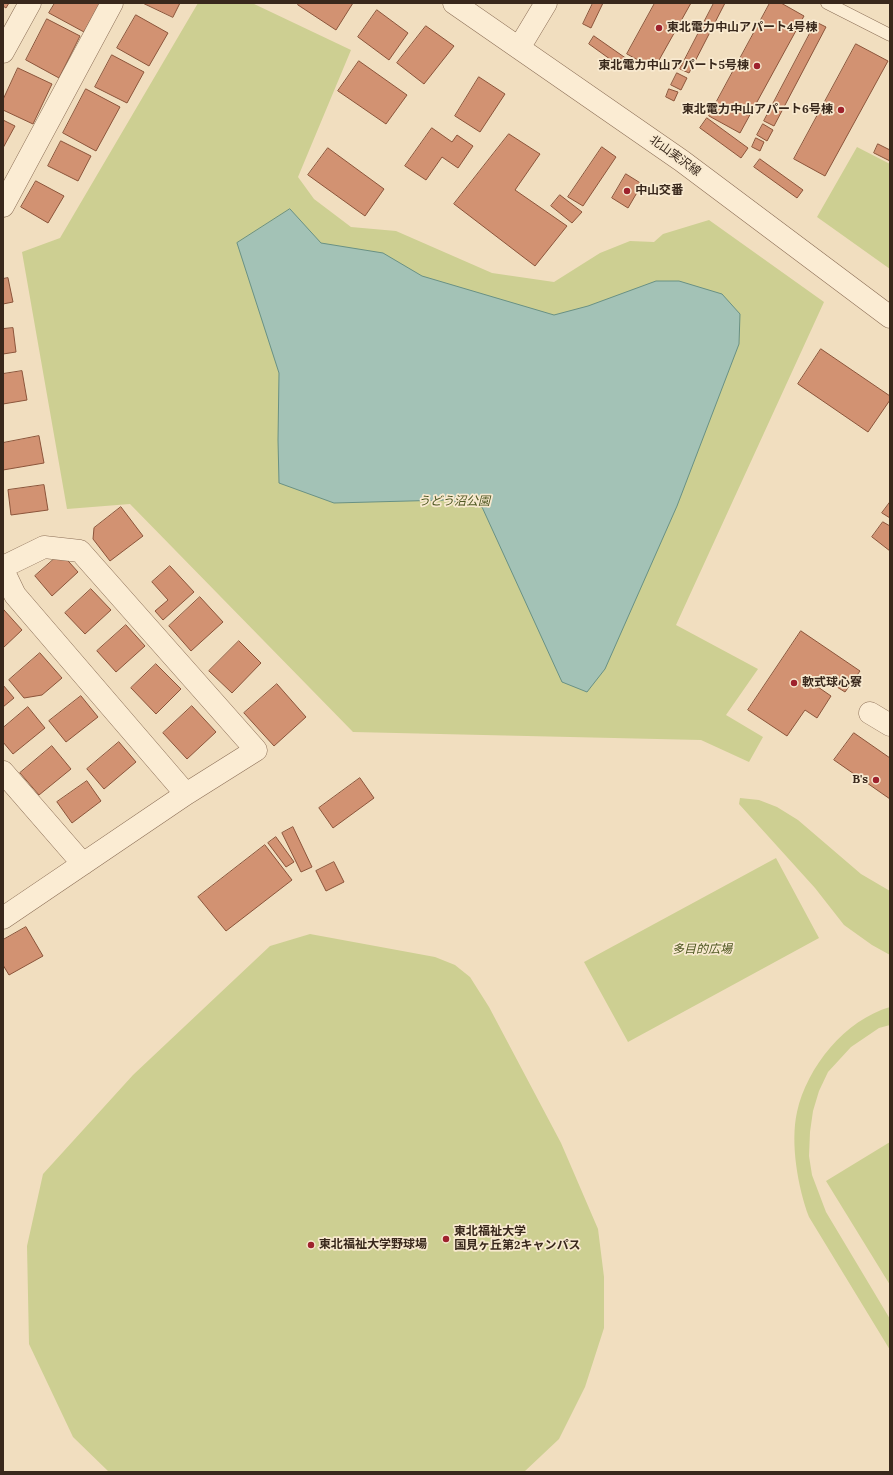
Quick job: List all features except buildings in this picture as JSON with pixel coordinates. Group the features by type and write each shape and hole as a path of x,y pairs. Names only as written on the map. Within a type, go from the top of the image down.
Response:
{"street":[{"path":"3,52 30,3"},
{"path":"3,206 112,3"},
{"name":"北山実沢線","path":"454,3 682,161 890,317"},
{"path":"520,48 546,3"},
{"path":"3,918 186,794 256,750 80,551 44,547 3,568 15,595 186,794"},
{"path":"870,713 890,725"},
{"path":"3,772 83,864"}],"lane":[{"path":"827,3 890,35"}],"green space":[{"name":"うどう沼公園","path":"198,3 252,3 351,50 298,177 314,199 351,227 396,231 492,273 554,282 600,253 630,241 654,242 663,234 709,220 824,302 676,625 758,669 726,715 763,737 749,762 701,740 353,732 130,504 67,509 22,252 60,238"},
{"path":"857,147 890,164 890,269 817,217"},
{"path":"740,798 759,800 777,807 798,820 861,874 890,891 890,955 872,945 844,925 815,888 739,804"},
{"name":"多目的広場","path":"776,858 819,938 628,1042 584,962"},
{"name":"東北福祉大学野球場","path":"310,934 435,957 455,965 470,977 489,1007 561,1143 598,1229 604,1277 604,1328 585,1387 559,1439 524,1472 109,1472 73,1437 29,1344 27,1246 43,1174 133,1075 270,946"},
{"path":"890,1007 890,1025 879,1028 851,1047 828,1072 819,1091 813,1111 809,1156 812,1175 826,1212 890,1319 890,1350 809,1217 796,1165 794,1137 797,1112 802,1095 809,1078 819,1062 843,1034 873,1013"},
{"path":"890,1142 890,1285 826,1181"}],"shaded area":[{"path":"290,209 321,243 383,253 422,276 554,315 588,306 656,281 679,281 722,294 740,314 739,344 677,506 605,669 587,692 562,682 482,507 446,500 334,503 279,483 279,373 237,243"}],"place":[{"name":"東北電力中山アパート4号棟","path":"659,28"},
{"name":"東北電力中山アパート5号棟","path":"757,66"},
{"name":"東北電力中山アパート6号棟","path":"841,110"},
{"name":"中山交番","path":"627,191"},
{"name":"軟式球心寮","path":"794,683"},
{"name":"B's","path":"876,780"},
{"name":"東北福祉大学 国見ヶ丘第2キャンパス","path":"446,1239"},
{"name":"東北福祉大学野球場","path":"311,1245"}]}
